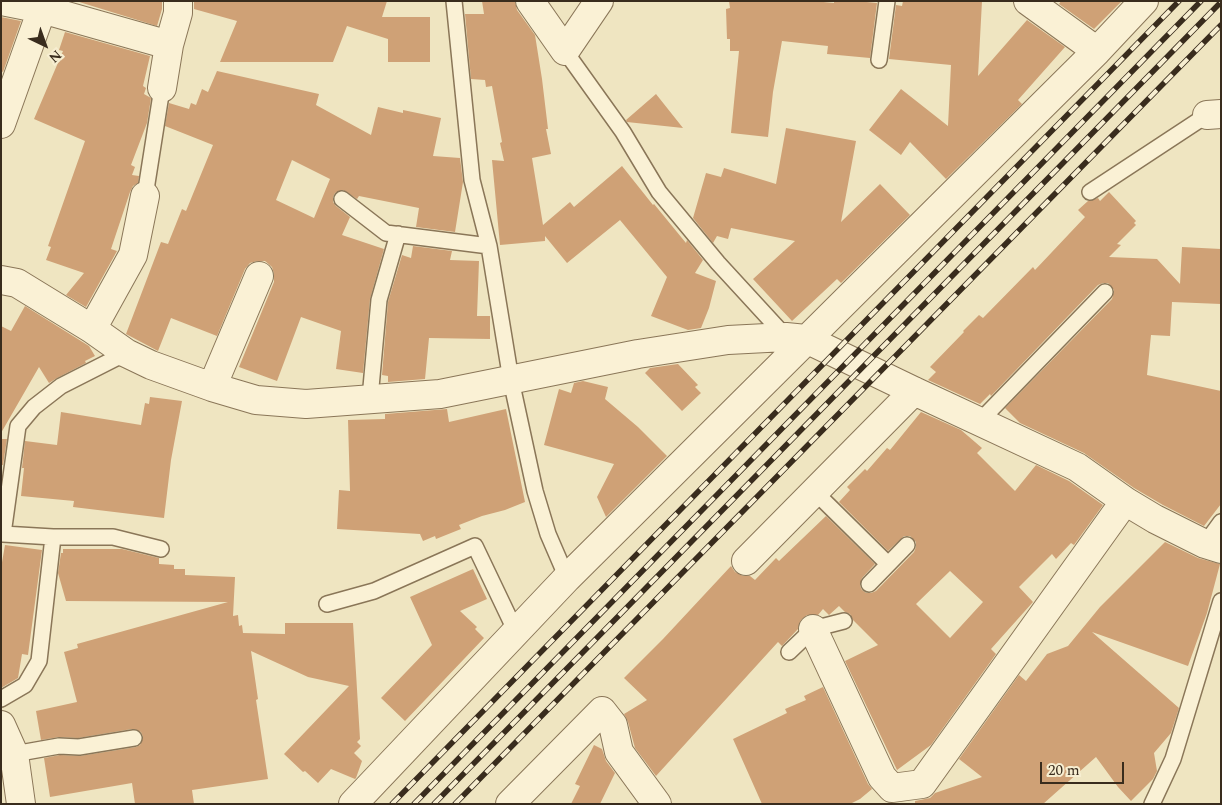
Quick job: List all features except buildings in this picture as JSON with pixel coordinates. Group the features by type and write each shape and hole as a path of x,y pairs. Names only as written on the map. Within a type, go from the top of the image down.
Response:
{"street":[{"path":"162,88 169,45 178,13 178,1"},
{"path":"530,1 565,51 599,1"},
{"path":"1028,1 1097,51"},
{"path":"353,803 796,338 1097,51 1144,1"},
{"path":"1,2 42,9 169,45"},
{"path":"1,124 42,9"},
{"path":"92,329 133,255 145,196"},
{"path":"212,387 259,276"},
{"path":"1,280 17,283 92,329 126,353 151,365 212,387 256,400 306,404 440,394 638,354 719,341 796,338 1077,467 1125,501 1213,546"},
{"path":"746,560 914,391"},
{"path":"813,630 882,777 892,788 922,784 1125,501"},
{"path":"510,804 602,711 613,725 619,752 657,804"},
{"path":"1,726 14,754 21,804"}],"lane":[{"path":"454,1 472,180 490,246 511,380 535,491 548,534 567,578"},
{"path":"879,60 886,1"},
{"path":"565,51 623,132 659,192 718,263 796,338"},
{"path":"145,196 162,88"},
{"path":"1090,192 1214,114"},
{"path":"342,199 386,233 490,246"},
{"path":"370,398 379,300 398,234"},
{"path":"979,422 1106,292"},
{"path":"126,353 61,386 34,407 18,426 3,534 53,537 112,537 160,549"},
{"path":"815,492 888,564"},
{"path":"1213,546 1221,522"},
{"path":"1,699 25,685 39,661 53,537"},
{"path":"869,584 907,545"},
{"path":"327,604 374,591 475,546 516,632"},
{"path":"1152,804 1173,759 1221,602"},
{"path":"789,652 813,630 844,621"},
{"path":"14,754 59,746 79,747 134,738"}],"railway":[{"path":"392,804 1179,1"},
{"path":"414,804 1201,1"},
{"path":"434,804 1221,2"},
{"path":"455,804 1221,25"}]}
